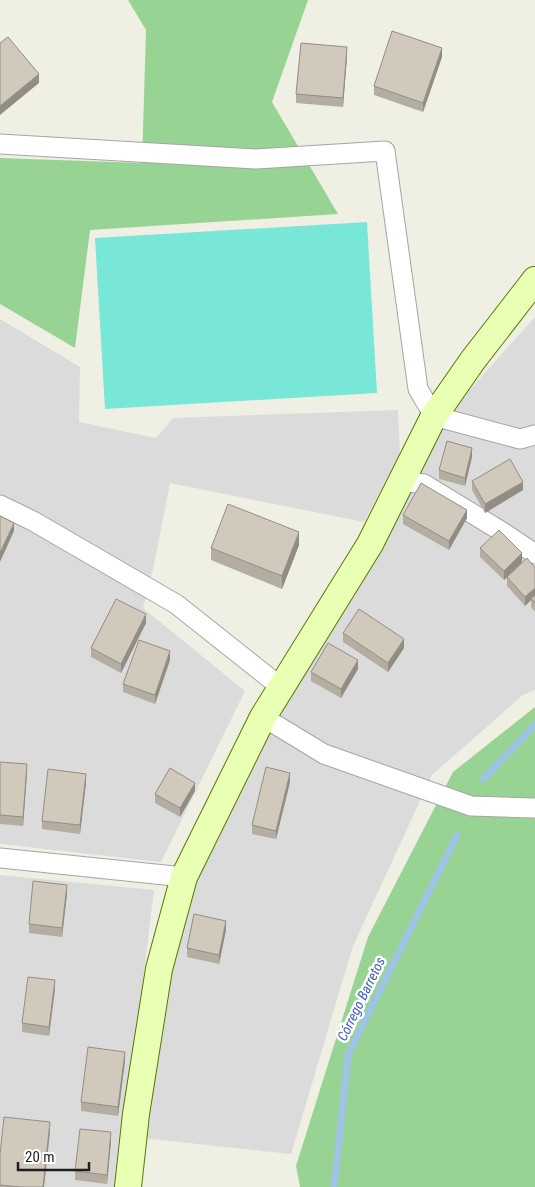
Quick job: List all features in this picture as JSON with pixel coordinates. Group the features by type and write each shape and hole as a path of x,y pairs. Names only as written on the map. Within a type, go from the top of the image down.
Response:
{"main road":[{"path":"128,1187 136,1114 159,969 184,877 263,717 370,544 434,416 472,360 535,280"}],"street":[{"path":"0,144 256,159 384,151 418,389 434,416 520,439 535,435"},
{"path":"402,480 424,484 535,554"},
{"path":"0,506 33,521 176,604 282,688"},
{"path":"263,717 324,754 471,806 535,808"},
{"path":"0,858 184,877"}],"shaded area":[{"path":"367,222 377,393 105,409 95,238"},
{"path":"535,317 535,690 523,695 432,775 353,946 291,1154 142,1138 188,881 438,425"},
{"path":"0,319 80,367 79,422 156,438 173,418 398,410 400,453 364,522 170,483 154,565 143,608 245,691 161,862 0,844"},
{"path":"0,875 154,890 118,1187 0,1187"}],"green space":[{"path":"128,0 308,0 272,102 338,214 90,230 75,348 0,304 0,158 142,163 146,30"},
{"path":"535,707 535,1187 300,1187 296,1166 368,937 453,772"}],"building":[{"path":"392,31 442,48 423,103 374,86"},
{"path":"8,37 39,74 0,106 0,43"},
{"path":"301,43 347,47 343,98 296,94"},
{"path":"447,441 472,448 465,478 439,470"},
{"path":"510,459 523,482 485,504 472,481"},
{"path":"421,483 467,510 449,541 403,515"},
{"path":"228,504 299,532 282,576 211,548"},
{"path":"0,516 14,523 0,553"},
{"path":"499,530 522,553 504,571 480,548"},
{"path":"527,558 535,568 535,588 525,597 507,577"},
{"path":"535,595 535,603 531,598"},
{"path":"116,599 146,614 121,664 91,648"},
{"path":"359,609 404,639 388,663 343,633"},
{"path":"139,640 170,651 155,695 123,684"},
{"path":"328,643 358,660 341,689 311,672"},
{"path":"0,762 27,764 23,817 0,815"},
{"path":"266,767 290,773 276,831 252,825"},
{"path":"170,768 195,783 180,808 155,794"},
{"path":"48,769 86,774 80,825 42,821"},
{"path":"33,881 67,885 62,928 29,924"},
{"path":"194,914 226,921 219,955 187,948"},
{"path":"28,977 55,980 49,1027 22,1023"},
{"path":"88,1047 125,1052 118,1107 81,1102"},
{"path":"4,1117 50,1122 43,1187 0,1185 0,1154"},
{"path":"80,1129 111,1132 107,1175 75,1171"}],"waterway":[{"name":"Córrego Barretos","path":"483,779 535,725"},
{"name":"Córrego Barretos","path":"334,1187 348,1055 457,835"}]}
